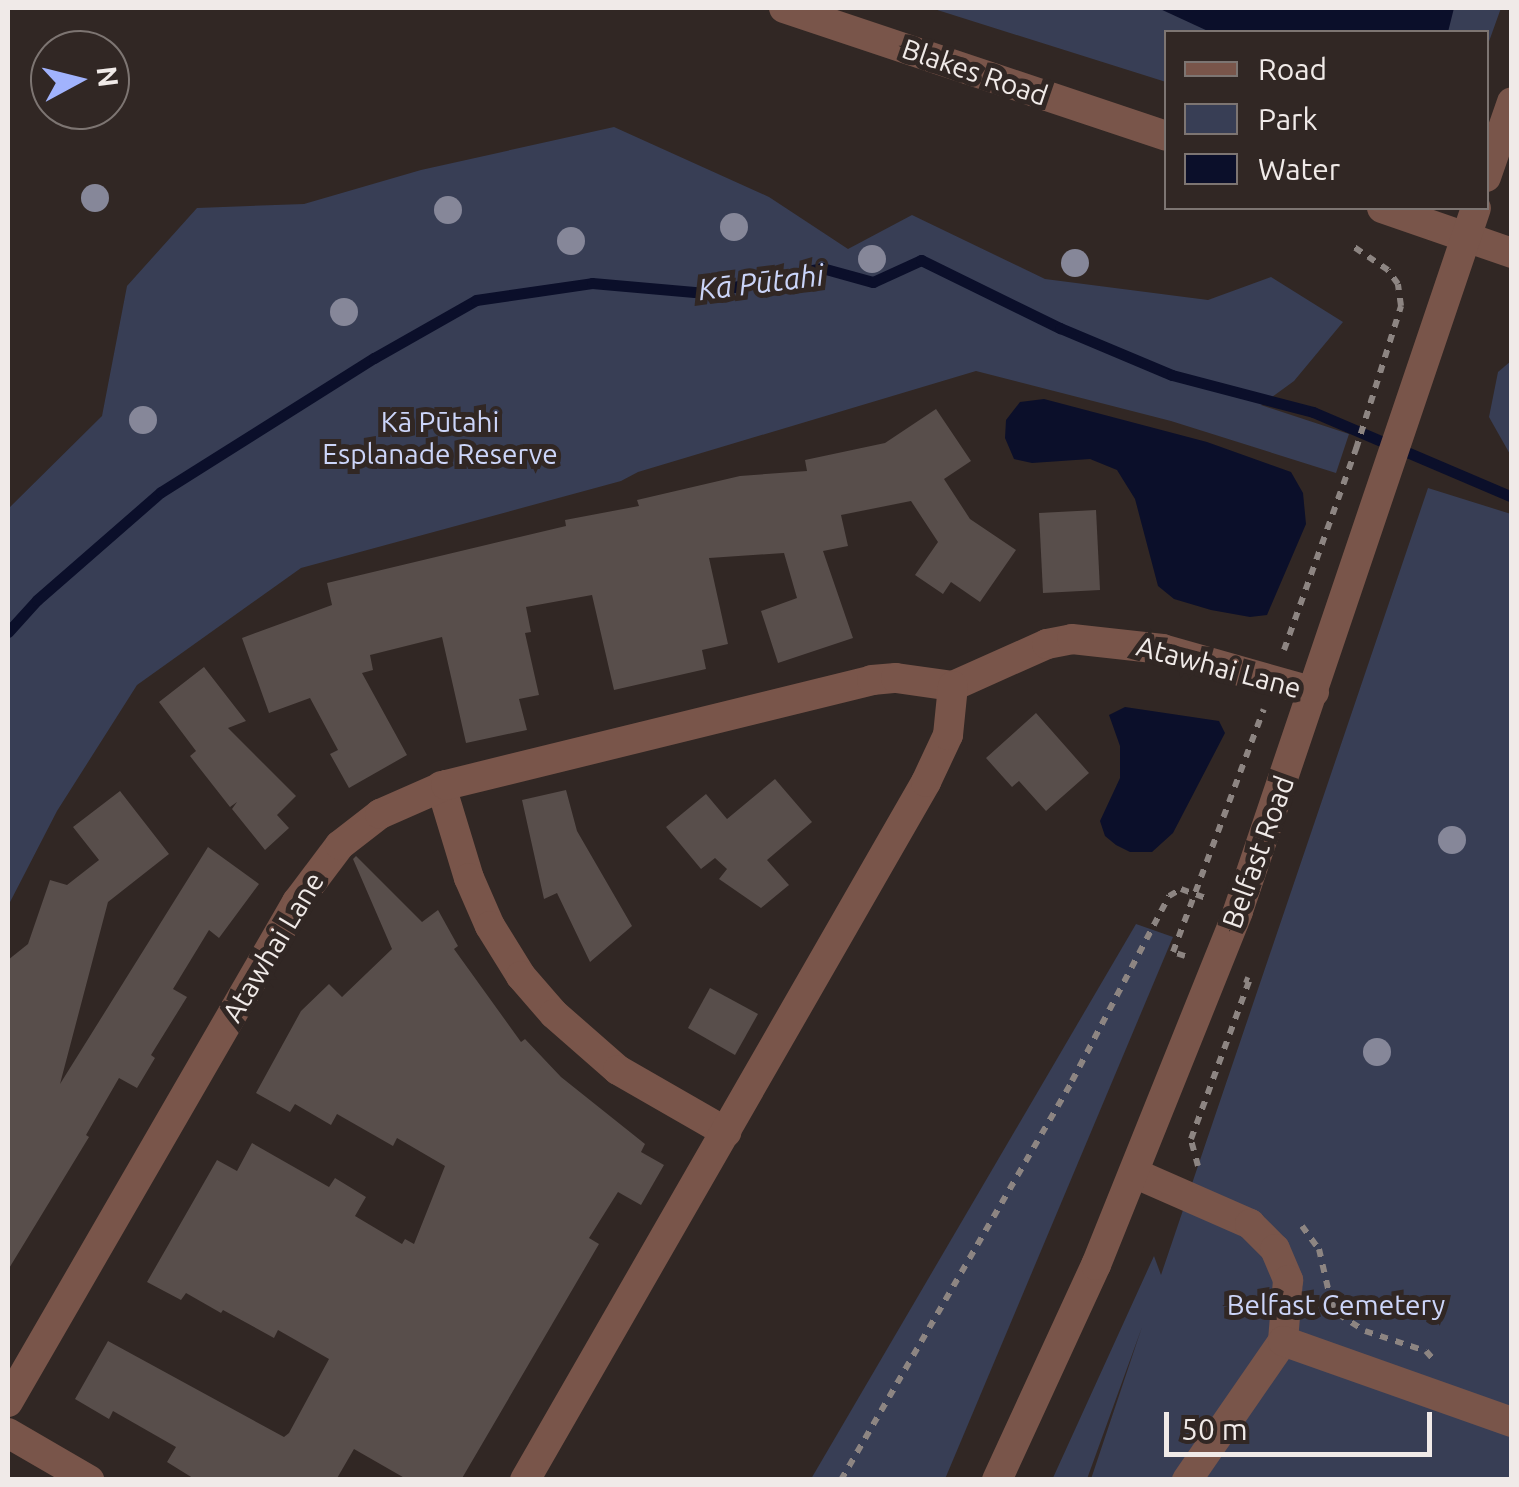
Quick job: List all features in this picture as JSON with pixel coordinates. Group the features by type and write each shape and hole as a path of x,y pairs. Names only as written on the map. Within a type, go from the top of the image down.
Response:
{"street":[{"name":"Blakes Road","path":"784,8 1164,135"},
{"path":"1489,168 1512,102"},
{"path":"1395,210 1471,222 1512,253"},
{"name":"Belfast Road","path":"997,1480 1134,1174 1238,911 1471,222"},
{"name":"Atawhai Lane","path":"8,1402 322,865 380,814 440,786 872,680 896,678 953,686 1048,644 1100,639 1162,648 1314,692"},
{"path":"525,1480 926,782 948,735 953,686"},
{"path":"440,786 469,878 490,926 521,976 564,1024 618,1070 726,1132"},
{"path":"1134,1174 1237,1216 1264,1234 1288,1280 1282,1340 1187,1480"},
{"path":"1282,1340 1512,1422"},
{"path":"8,1433 89,1480"}],"path":[{"path":"1284,647 1401,306 1398,284 1371,250 1351,246"},
{"path":"1178,954 1173,952 1262,715"},
{"path":"840,1480 1088,1053 1169,896 1181,889 1238,911"},
{"path":"1209,1176 1194,1160 1191,1139 1249,981 1242,978"},
{"path":"1300,1224 1319,1249 1331,1302 1338,1314 1365,1331 1431,1356 1433,1365 1424,1392"}],"green space":[{"path":"931,8 1501,8 1489,41 1489,30 1164,30 1164,81"},
{"name":"Kā Pūtahi Esplanade Reserve","path":"614,127 769,197 848,249 912,215 1045,279 1208,300 1271,277 1343,322 1294,381 1261,405 1349,434 1336,473 1171,421 976,371 638,472 621,481 301,568 137,685 57,811 8,906 8,509 102,416 127,286 197,208 304,204 421,170"},
{"path":"1511,361 1511,456 1489,417 1498,372"},
{"name":"Belfast Cemetery","path":"1428,488 1511,514 1511,1479 1091,1479 1142,1327 1087,1479 1052,1480 1154,1256 1161,1275"},
{"path":"1136,924 1173,937 945,1479 811,1479"}],"water":[{"path":"1158,8 1454,8 1448,30 1206,30"},
{"path":"1044,399 1207,442 1291,472 1303,493 1306,524 1267,615 1250,617 1211,610 1174,599 1158,586 1135,499 1117,470 1090,459 1032,463 1014,459 1005,438 1006,420 1020,402"},
{"path":"1125,707 1219,721 1225,733 1173,833 1152,852 1130,852 1116,845 1105,836 1100,821 1120,778 1120,746 1109,715"}],"building":[{"path":"936,409 971,461 944,479 970,519 1016,550 980,602 951,582 943,594 915,575 938,542 911,501 841,515 848,546 823,551 853,638 778,663 761,611 797,598 784,553 709,558 728,644 702,650 706,669 614,690 592,595 526,607 531,632 525,633 539,695 519,699 527,730 466,743 442,637 370,655 373,670 362,673 407,755 349,788 330,754 338,750 310,698 269,713 242,638 332,605 327,583 566,526 565,520 639,506 637,500 740,476 807,471 805,460 885,443"},
{"path":"1096,510 1100,590 1043,593 1039,513"},
{"path":"204,667 246,721 228,728 296,796 277,815 289,828 265,850 232,809 237,802 230,807 190,756 196,751 159,702"},
{"path":"1036,713 1089,773 1046,811 1019,781 1012,787 986,758"},
{"path":"775,779 812,822 767,860 789,885 761,908 719,879 727,869 715,858 701,869 666,827 706,794 727,819"},
{"path":"566,790 577,831 632,926 590,962 557,893 544,899 522,800"},
{"path":"120,791 169,854 108,902 60,1084 208,847 259,884 219,938 209,930 173,989 187,997 151,1055 155,1058 137,1088 119,1078 86,1135 89,1137 8,1270 8,960 28,944 50,880 67,885 99,860 73,827"},
{"path":"356,856 422,922 438,910 458,946 454,949 521,1042 525,1039 561,1077 645,1144 641,1152 664,1165 641,1205 618,1192 589,1238 599,1244 461,1480 408,1480 354,1449 336,1480 196,1480 167,1462 176,1447 113,1411 109,1419 75,1399 108,1341 284,1437 289,1433 329,1359 278,1330 274,1338 186,1293 181,1300 147,1282 217,1160 237,1171 252,1143 329,1187 335,1178 366,1197 355,1216 402,1244 405,1239 414,1244 445,1166 397,1138 393,1146 337,1114 331,1125 295,1104 290,1112 256,1093 301,1011 329,984 342,997 392,949 353,859"},
{"path":"710,988 758,1014 735,1055 688,1028"}],"waterway":[{"name":"Kā Pūtahi","path":"8,632 37,600 161,492 374,358 476,300 592,283 706,293 822,268 873,282 921,260 1060,328 1172,375 1313,412 1512,497"}]}
